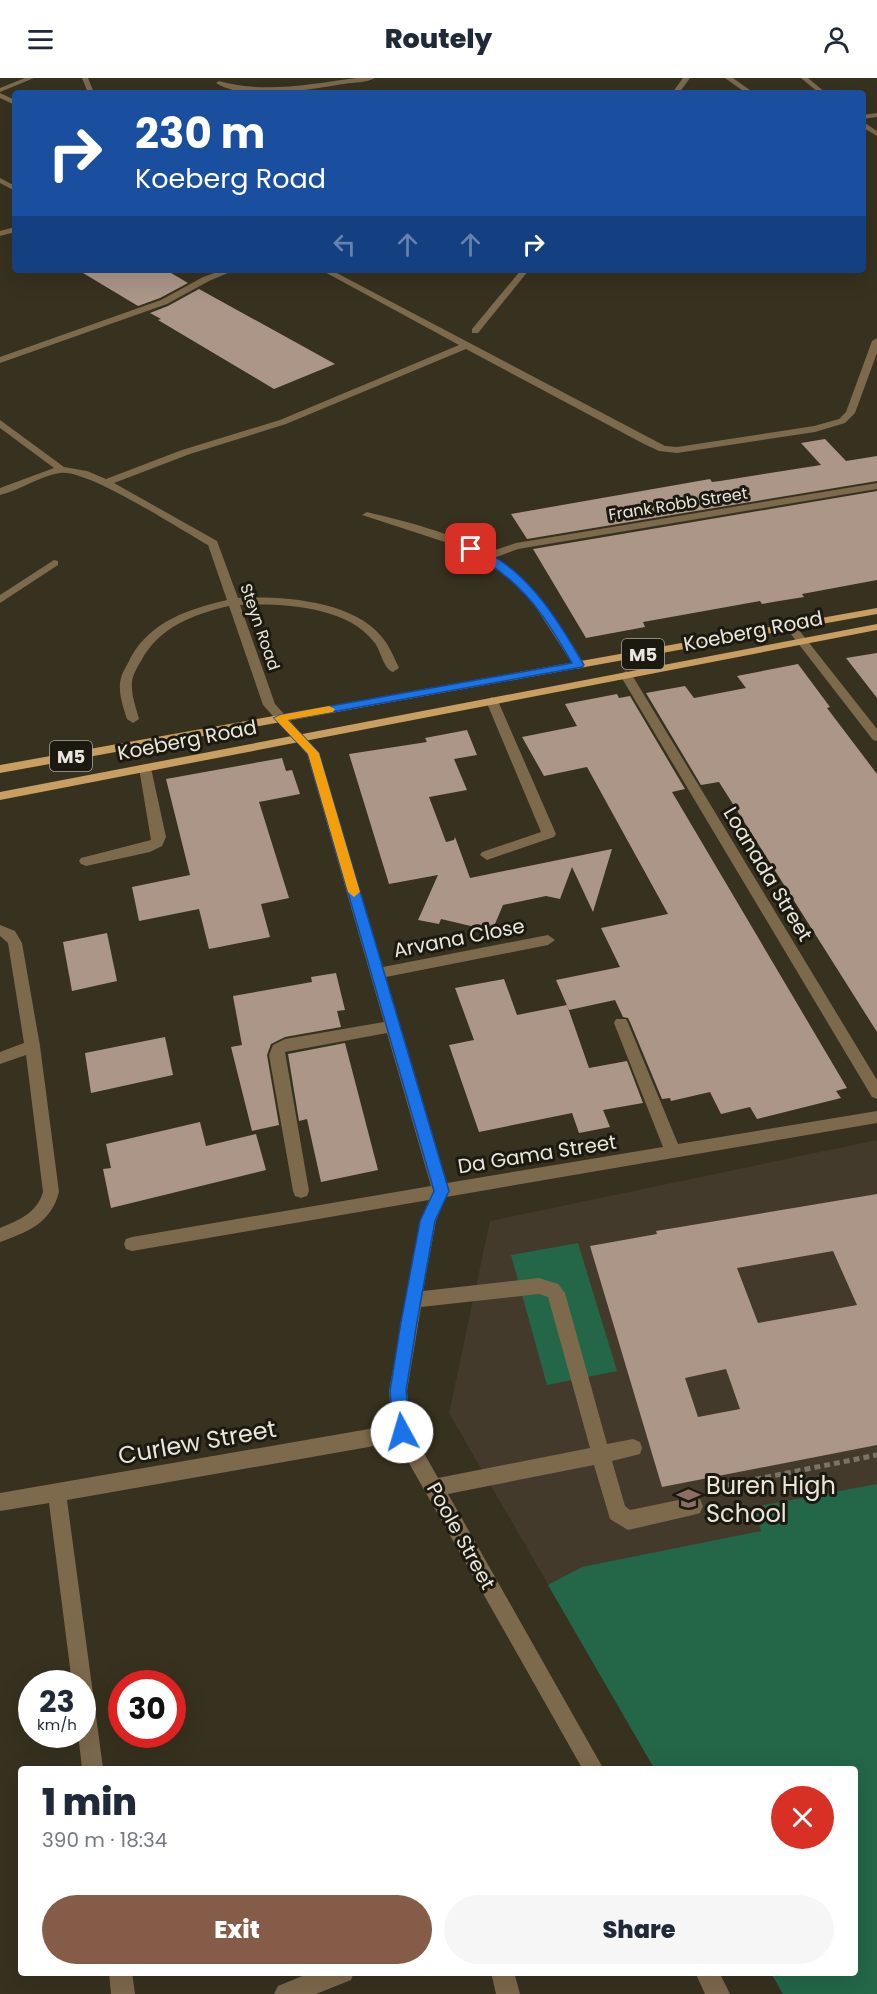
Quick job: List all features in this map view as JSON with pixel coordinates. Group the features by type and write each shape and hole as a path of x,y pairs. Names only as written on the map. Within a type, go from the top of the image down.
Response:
{"main road":[{"name":"Koeberg Road","path":"0,770 877,611"},
{"name":"Koeberg Road","path":"0,796 877,627"}],"street":[{"path":"0,90 31,78"},
{"path":"216,80 234,89 256,90 372,78"},
{"path":"677,90 687,78"},
{"path":"728,78 746,90"},
{"path":"804,78 820,90"},
{"path":"0,360 156,305 206,279 223,273"},
{"path":"331,273 647,442 671,450 815,429 842,421 850,413 877,341"},
{"path":"475,331 523,273"},
{"path":"0,423 61,469 83,473 106,483 186,452 283,422 468,345"},
{"path":"0,492 61,469"},
{"name":"Steyn Road","path":"106,483 213,543 268,701 299,738"},
{"name":"Frank Robb Street","path":"486,557 516,546 877,486"},
{"path":"367,515 429,531 486,557 506,570 530,592 552,620 579,665"},
{"path":"0,600 54,563"},
{"path":"133,719 126,697 127,675 150,637 173,622 199,610 234,603 261,599 293,600 322,606 349,616 370,631 386,648 393,668"},
{"path":"790,627 877,737"},
{"name":"Loanada Street","path":"626,675 877,1093"},
{"path":"487,855 549,834 492,701"},
{"path":"299,738 314,753 441,1191"},
{"path":"86,861 150,847 157,843 159,837 145,768"},
{"path":"0,930 10,934 15,943 32,1046 51,1192 49,1204 42,1215 0,1235"},
{"name":"Arvana Close","path":"378,973 548,940"},
{"path":"621,1023 674,1153"},
{"path":"301,1191 277,1055 278,1049 285,1045 394,1026"},
{"path":"0,1058 32,1046"},
{"name":"Da Gama Street","path":"132,1244 877,1117"},
{"name":"Poole Street","path":"441,1191 428,1221 412,1300 398,1391 402,1432 592,1766"},
{"path":"412,1300 540,1286 552,1289 556,1293 617,1512 628,1520 693,1506"},
{"name":"Curlew Street","path":"0,1502 402,1432"},
{"path":"434,1488 633,1448"},
{"path":"57,1492 80,1670"},
{"path":"90,1748 93,1766"},
{"path":"121,1976 123,1994"},
{"path":"286,1994 333,1976"},
{"path":"503,1976 508,1994"},
{"path":"708,1976 718,1994"}],"path":[{"path":"693,1506 712,1488 877,1455"}],"shaded area":[{"name":"Buren High School","path":"877,1140 877,1994 783,1994 773,1976 858,1976 858,1766 653,1766 449,1413 490,1221"}],"green space":[{"path":"578,1243 617,1371 547,1385 511,1255"},
{"path":"877,1484 877,1994 783,1994 773,1976 858,1976 858,1766 653,1766 548,1585 582,1567 761,1531 754,1507"}],"building":[{"path":"83,273 171,273 188,283 160,298 138,306"},
{"path":"199,289 335,364 274,389 150,313"},
{"path":"825,439 846,461 877,456 877,481 527,539 511,514 710,479 712,482 720,481 821,465 801,443"},
{"path":"877,491 877,580 802,594 804,597 762,604 760,601 643,622 645,627 586,638 533,549"},
{"path":"877,653 877,698 846,658"},
{"path":"798,664 830,707 827,708 877,774 877,1032 719,782 701,785 646,693 685,686 694,698 746,688 737,676"},
{"path":"617,694 619,698 630,696 685,789 672,792 847,1088 836,1091 841,1098 757,1119 750,1107 721,1114 710,1092 671,1101 670,1098 662,1099 630,1022 628,1018 623,1017 615,1000 569,1010 556,980 620,967 601,928 668,914 587,767 544,776 522,737 577,726 565,704"},
{"path":"467,730 477,755 454,759 467,790 429,797 446,842 454,840 455,837 470,878 612,849 593,912 572,867 560,899 546,896 503,905 492,931 441,919 439,924 418,920 438,875 389,884 349,754 427,742 425,738"},
{"path":"282,758 286,771 292,770 300,794 259,802 289,898 261,904 270,937 209,949 199,909 139,921 132,887 190,875 166,779"},
{"path":"107,933 117,981 72,991 63,942"},
{"path":"336,973 345,1010 337,1011 341,1027 285,1037 271,1044 267,1055 279,1125 252,1131 231,1047 242,1045 233,996 312,982 311,977"},
{"path":"504,979 517,1015 567,1005 589,1068 627,1061 643,1103 603,1110 610,1127 579,1133 572,1113 479,1132 449,1045 474,1040 455,988"},
{"path":"165,1037 173,1075 91,1093 85,1053"},
{"path":"345,1043 378,1170 321,1182 307,1119 299,1121 288,1054"},
{"path":"200,1122 206,1146 256,1134 266,1170 111,1208 103,1169 111,1168 106,1144"},
{"path":"877,1194 877,1445 662,1487 590,1246 657,1234 656,1231","holes":["833,1251 857,1305 758,1323 737,1268","726,1369 740,1409 698,1417 685,1378"]}],"slow traffic":[{"path":"329,709 280,718 314,753 354,892"}],"place":[{"name":"Buren High School","path":"688,1499"}],"route":[{"path":"402,1432 398,1391 409,1322 428,1221 441,1191 314,753 280,718 579,665 552,620 530,592 506,570 471,549"}]}
